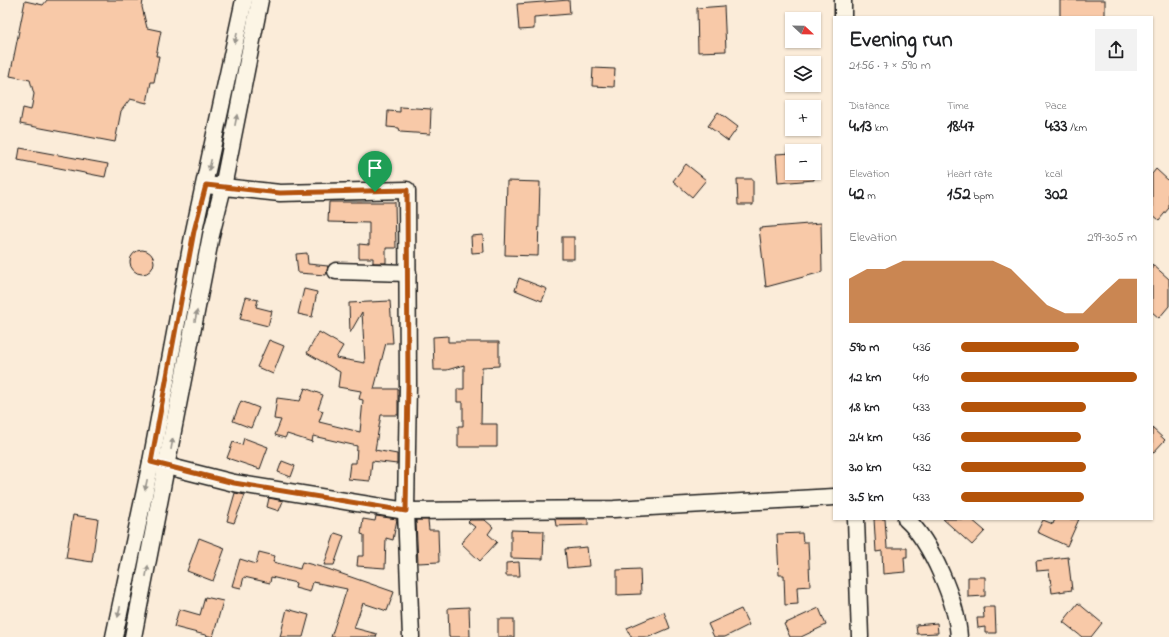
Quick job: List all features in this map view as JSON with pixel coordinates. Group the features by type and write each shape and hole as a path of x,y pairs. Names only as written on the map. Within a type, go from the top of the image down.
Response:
{"street":[{"path":"114,637 151,462 194,231 206,185 244,0"},
{"path":"134,637 210,242 223,187 260,0"},
{"path":"843,0 843,16"},
{"path":"206,185 280,193 407,190 408,273 406,511 411,637"},
{"path":"336,271 408,273"},
{"path":"151,462 234,483 406,511 621,509 833,497"},
{"path":"856,520 860,637"},
{"path":"907,520 918,531 948,589 959,637"}],"building":[{"path":"47,0 143,0 142,7 147,28 161,31 156,56 159,56 154,82 151,82 147,103 130,99 121,111 115,142 20,124 23,108 31,110 34,94 30,80 10,76 25,1 43,5"},
{"path":"569,0 570,14 534,17 534,29 519,30 517,4"},
{"path":"1060,0 1105,0 1105,16 1060,16"},
{"path":"724,6 726,51 698,52 697,8"},
{"path":"593,68 615,69 614,87 592,86"},
{"path":"400,107 431,109 430,134 400,132 399,128 387,127 388,111 400,112"},
{"path":"718,112 738,127 728,141 708,126"},
{"path":"20,148 108,164 105,177 18,160"},
{"path":"785,153 785,180 814,180 778,183 776,154"},
{"path":"686,164 706,180 692,197 673,181"},
{"path":"1156,169 1169,181 1169,208 1159,220 1153,215 1153,173"},
{"path":"737,179 753,179 753,205 738,205"},
{"path":"507,181 540,182 538,256 505,255"},
{"path":"329,202 395,202 396,248 386,248 386,263 373,263 373,258 359,258 359,244 369,245 369,223 328,222"},
{"path":"821,223 822,272 766,287 759,228"},
{"path":"483,235 484,252 472,253 471,236"},
{"path":"562,237 574,237 574,259 562,259"},
{"path":"142,250 150,254 154,262 150,270 142,274 134,270 130,262 134,254"},
{"path":"307,253 308,264 328,266 326,275 298,273 296,254"},
{"path":"1153,265 1169,279 1169,306 1159,318 1153,313"},
{"path":"519,278 547,289 542,301 515,290"},
{"path":"304,289 317,292 312,317 298,314"},
{"path":"246,297 258,300 256,307 272,311 268,326 240,319"},
{"path":"390,301 393,343 386,343 374,389 398,389 398,415 381,415 375,450 397,454 397,464 372,461 370,481 348,479 350,463 356,463 357,446 313,436 312,442 287,434 285,438 275,435 281,420 274,419 277,398 300,401 305,388 323,395 318,409 323,411 319,422 360,432 363,400 359,399 361,391 338,387 340,372 307,353 319,332 343,346 336,358 365,363 362,312 350,333 349,303"},
{"path":"448,336 448,342 499,342 499,366 482,367 481,424 497,424 497,447 458,447 458,426 463,426 463,402 457,402 457,389 464,389 464,365 447,370 434,370 433,337"},
{"path":"269,340 284,346 273,374 257,367"},
{"path":"241,401 259,408 251,428 233,421"},
{"path":"1153,429 1165,440 1153,453"},
{"path":"244,438 268,447 260,469 227,458 233,442 242,445"},
{"path":"282,461 295,466 291,477 278,472"},
{"path":"235,493 245,495 234,523 227,521"},
{"path":"269,498 283,501 279,511 267,507"},
{"path":"73,515 98,519 92,562 66,558"},
{"path":"376,516 397,519 393,540 386,538 385,568 357,566 358,556 364,556 364,535 361,534 363,519 375,521"},
{"path":"555,519 588,519 588,525 556,526"},
{"path":"416,520 428,520 429,530 438,530 439,562 418,563"},
{"path":"470,520 485,520 493,527 488,534 497,542 480,561 461,543 475,527 468,522"},
{"path":"874,520 885,520 887,548 907,548 907,557 904,557 905,572 883,574 882,551 876,552"},
{"path":"944,520 972,520 985,531 972,545"},
{"path":"1043,520 1053,524 1055,520 1079,520 1067,546 1037,532"},
{"path":"511,530 544,531 543,559 511,558"},
{"path":"335,533 344,536 334,565 324,565"},
{"path":"802,533 803,542 808,542 810,586 797,587 798,604 785,605 784,575 779,575 777,534"},
{"path":"199,538 225,548 213,581 187,571"},
{"path":"587,547 589,566 567,568 565,549"},
{"path":"259,552 275,556 273,562 300,569 302,562 325,568 394,592 387,611 363,603 354,628 377,634 376,637 331,637 347,589 313,582 310,592 295,588 296,583 271,577 270,583 244,577 241,588 232,586 240,559 256,564"},
{"path":"1068,557 1072,590 1052,593 1049,570 1037,571 1036,561"},
{"path":"519,562 520,576 506,576 506,563"},
{"path":"640,569 641,594 617,595 617,570"},
{"path":"968,577 985,577 985,596 968,597"},
{"path":"205,597 223,601 213,637 174,627 179,609 200,615"},
{"path":"1078,603 1102,623 1091,637 1082,637 1063,622"},
{"path":"469,607 470,637 449,637 448,608"},
{"path":"983,607 995,607 996,633 985,633 985,627 978,628 977,618 984,618"},
{"path":"819,608 826,625 801,637 790,637 784,624"},
{"path":"287,609 309,615 303,637 280,637"},
{"path":"741,609 749,625 725,637 714,637 708,624"},
{"path":"664,612 670,628 649,637 631,637 627,628"},
{"path":"498,619 514,619 514,637 498,637"},
{"path":"937,623 938,633 917,634 916,625"}],"route":[{"path":"206,185 280,193 375,192 407,190 408,384 406,511 234,483 151,462 194,231 206,185"}]}
